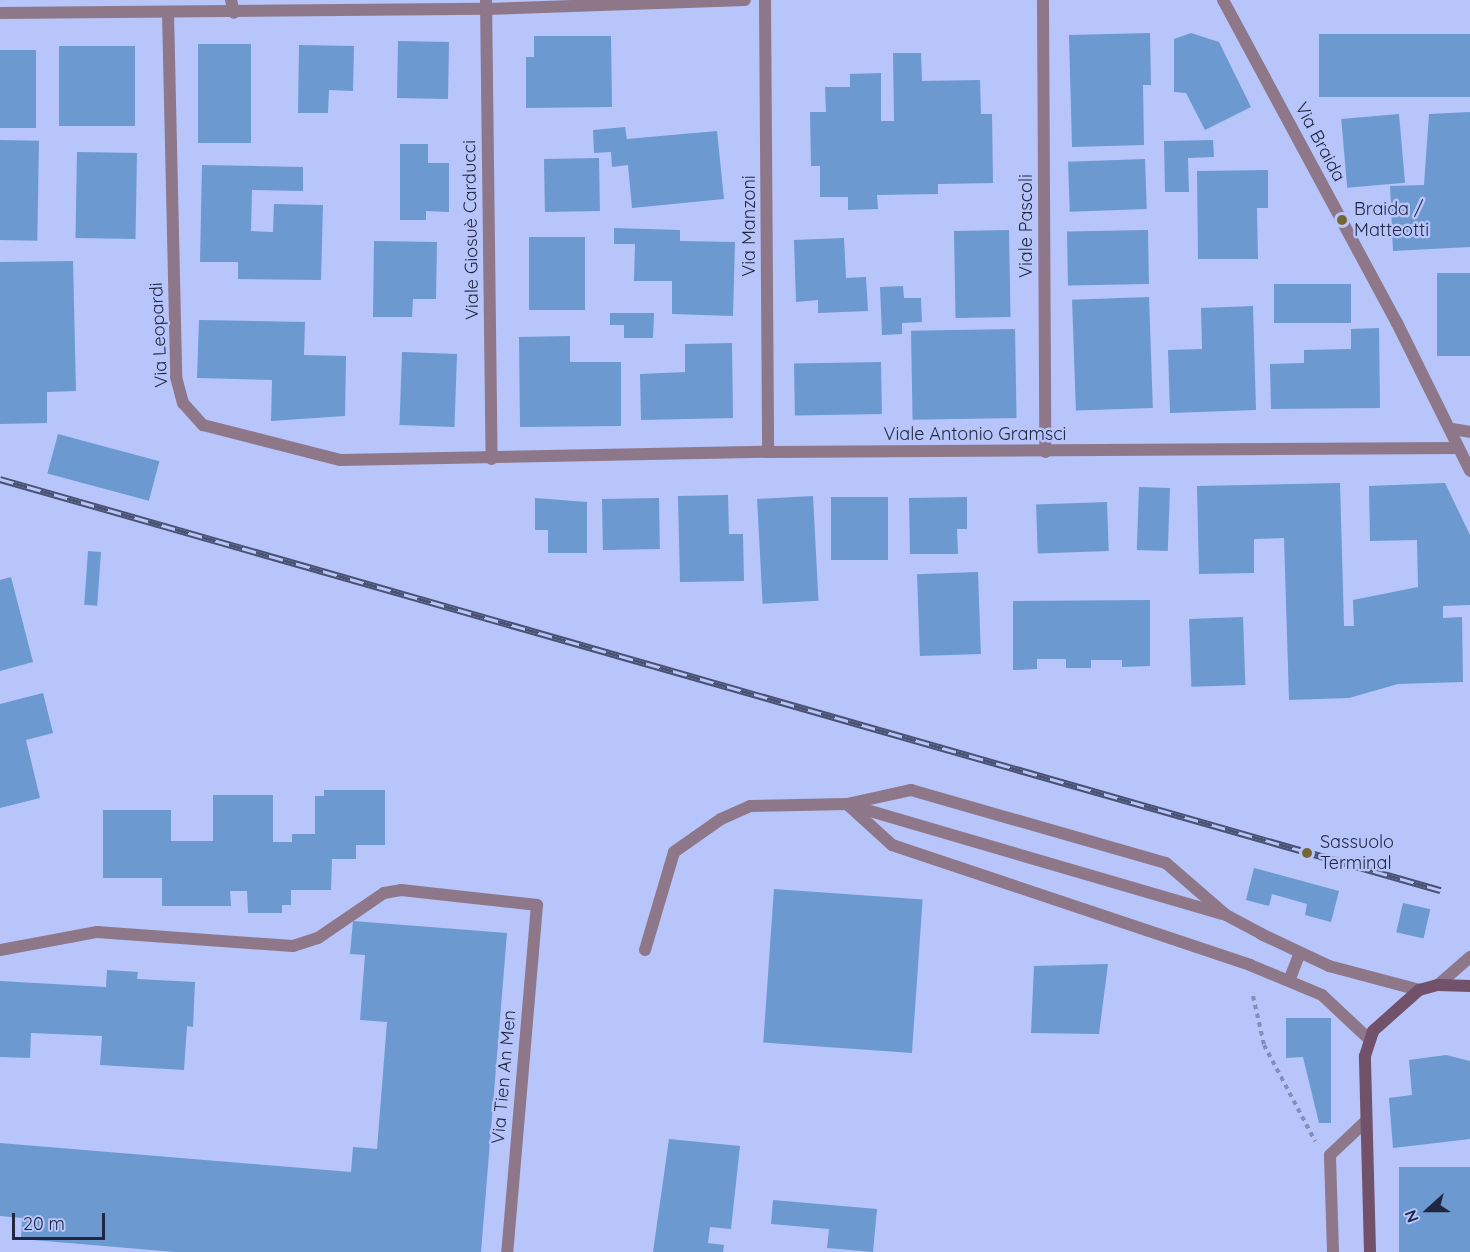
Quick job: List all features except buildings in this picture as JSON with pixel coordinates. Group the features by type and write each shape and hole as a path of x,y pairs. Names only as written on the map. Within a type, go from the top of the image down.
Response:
{"street":[{"path":"0,13 168,13 233,6 486,5 745,0"},
{"name":"Via Manzoni","path":"765,0 768,452"},
{"name":"Viale Pascoli","path":"1043,0 1045,452"},
{"name":"Via Braida","path":"1223,0 1452,429 1458,448 1470,471"},
{"name":"Viale Giosuè Carducci","path":"486,5 492,459"},
{"name":"Via Leopardi","path":"168,13 176,377 183,404 203,425 340,460 492,459"},
{"path":"1452,429 1470,432"},
{"name":"Viale Antonio Gramsci","path":"492,459 768,452 1458,448"},
{"path":"645,950 674,852 721,819 750,806 847,804 911,789 1166,863 1226,915"},
{"path":"847,804 1226,915 1329,966 1419,990"},
{"path":"847,804 892,845 1289,981 1323,995 1370,1040"},
{"name":"Via Tien An Men","path":"0,950 97,932 293,946 318,938 384,893 401,890 537,905 507,1252"},
{"path":"1289,981 1300,953"},
{"path":"1438,985 1470,957"},
{"path":"1370,1252 1365,1056 1370,1040 1392,1011 1419,990 1438,985 1470,986"},
{"path":"1333,1252 1330,1155 1366,1121"}],"path":[{"path":"1253,996 1264,1045 1318,1146"}],"railway":[{"path":"0,479 1440,890"}],"place":[{"name":"Braida / Matteotti","path":"1342,220"},
{"name":"Sassuolo Terminal","path":"1307,853"}]}
